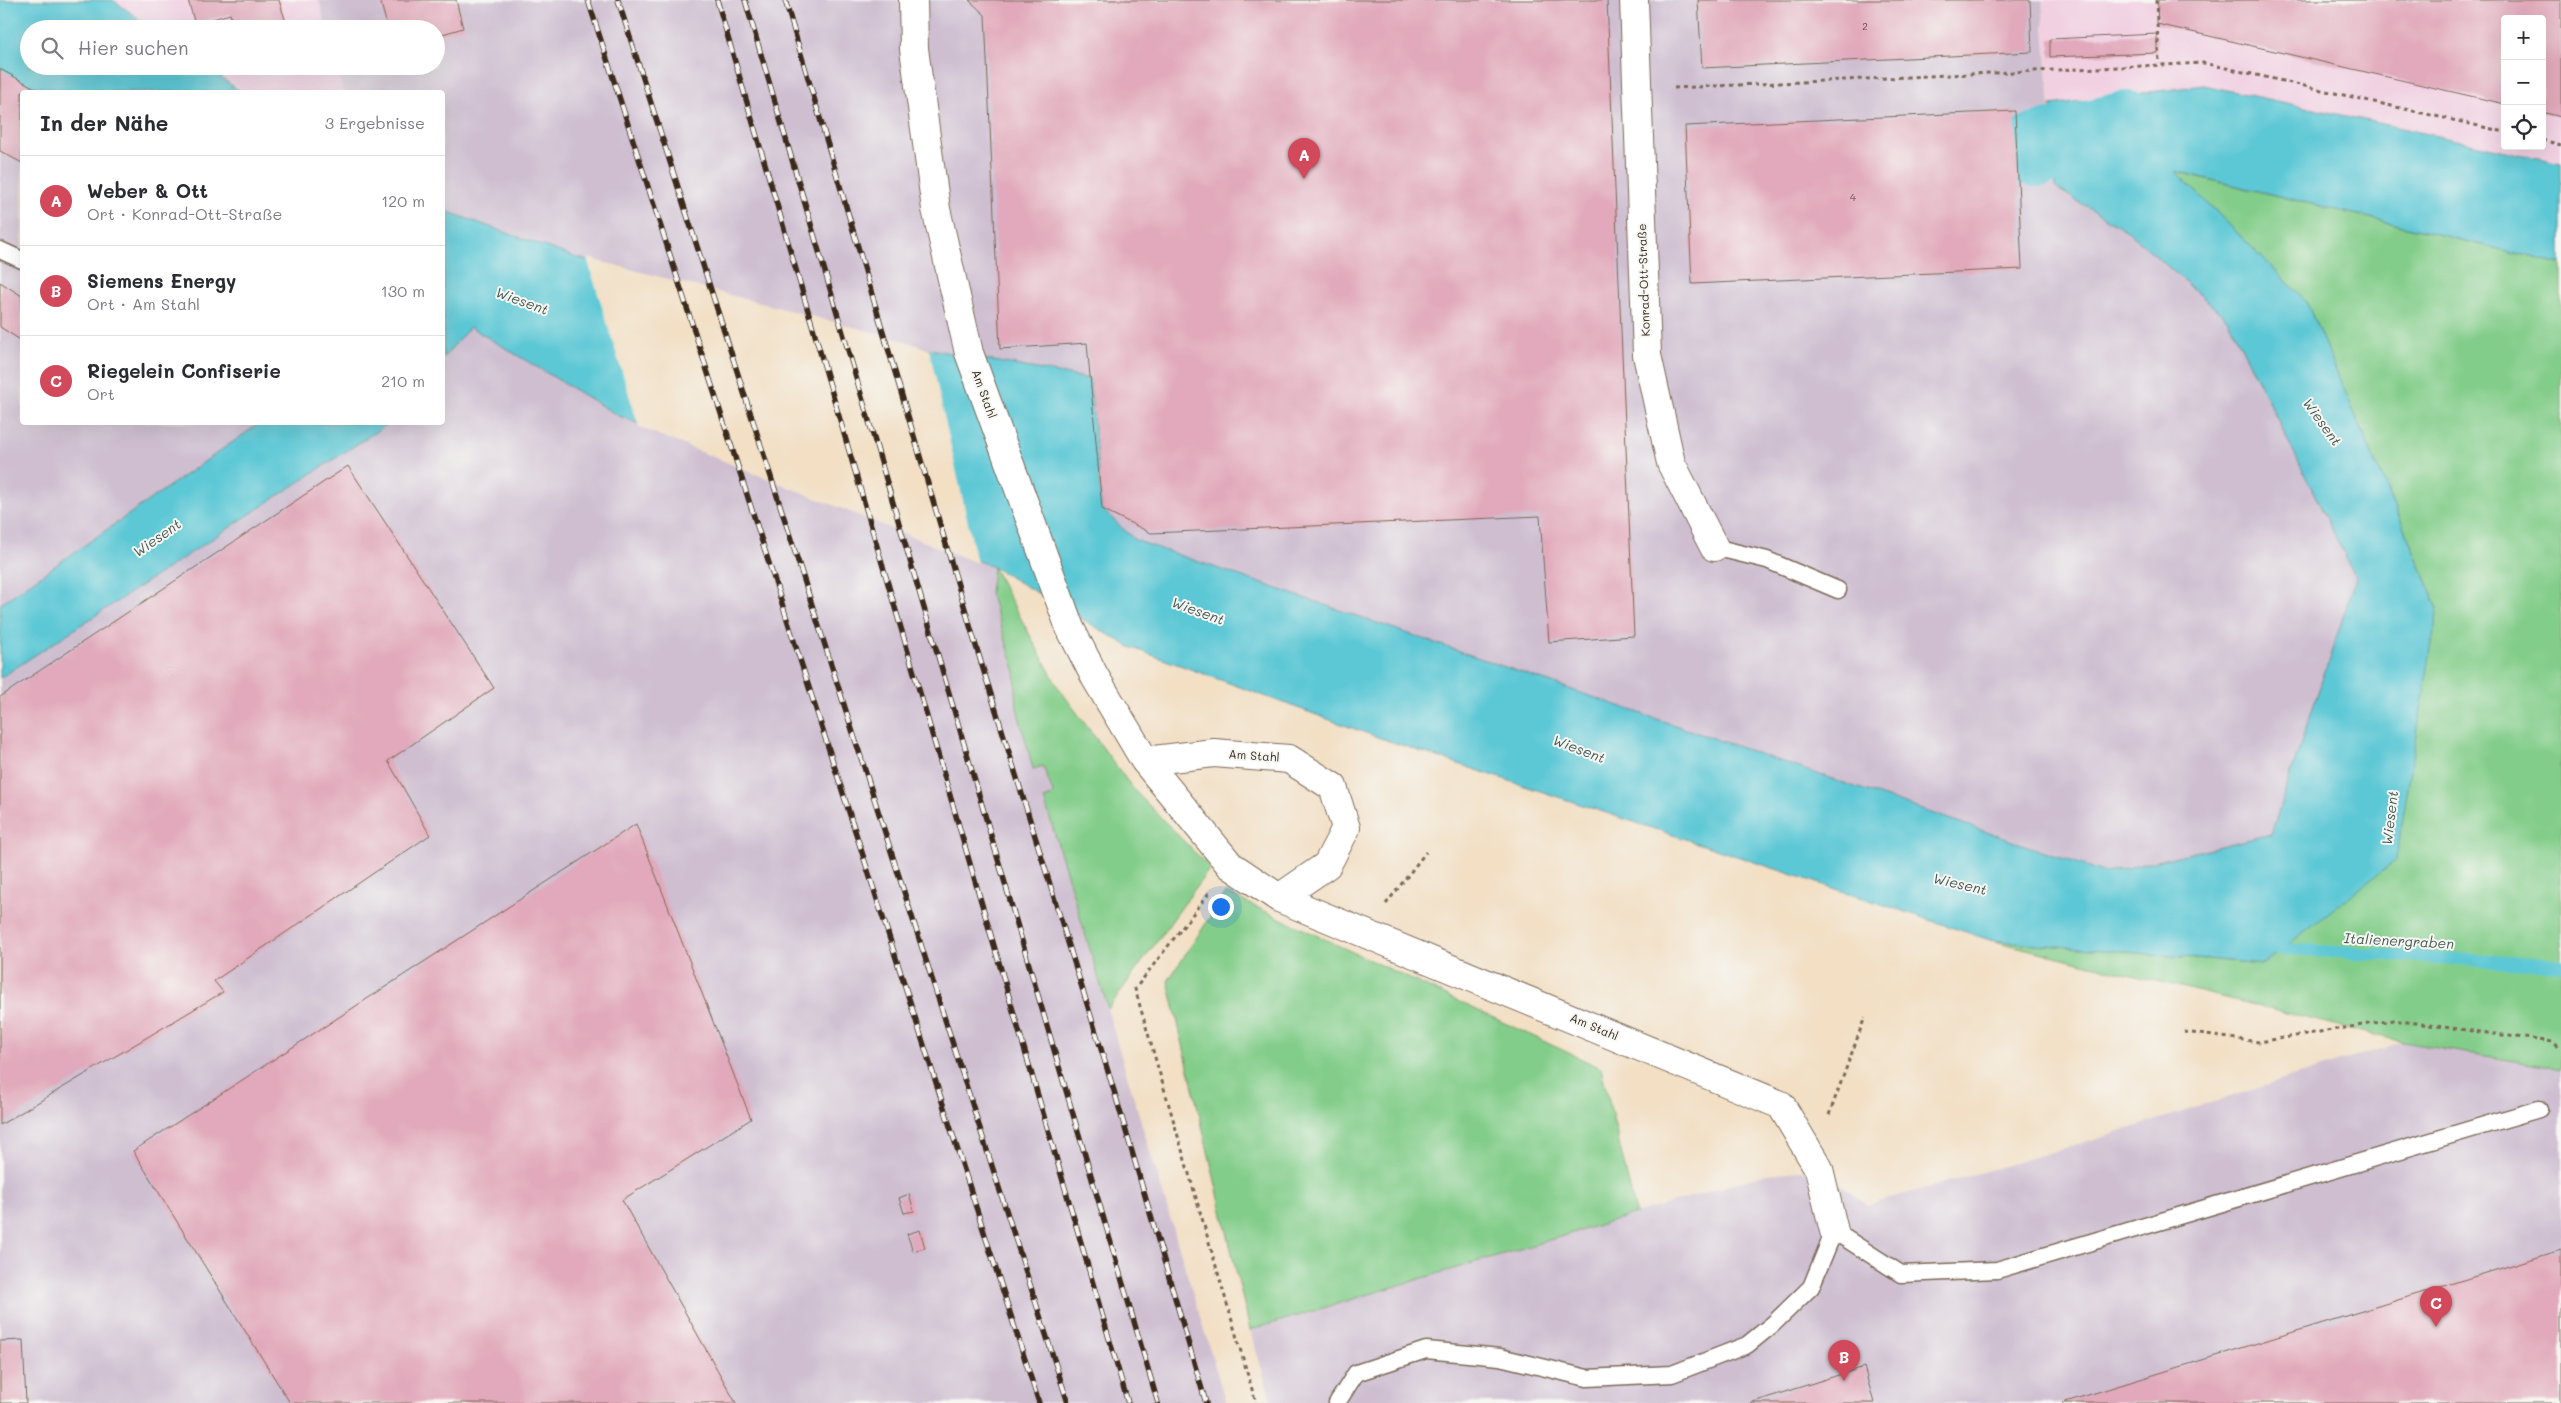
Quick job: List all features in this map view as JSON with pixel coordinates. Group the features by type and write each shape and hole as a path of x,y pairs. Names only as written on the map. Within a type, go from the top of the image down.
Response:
{"street":[{"name":"Am Stahl","path":"913,0 914,49 936,209 969,353 1070,628 1095,677 1145,761 1230,865 1278,898 1365,932 1781,1104 1819,1169 1834,1231"},
{"name":"Konrad-Ott-Straße","path":"1634,0 1647,355 1671,463 1714,548"},
{"name":"Am Stahl","path":"1145,761 1214,753 1289,759 1333,787 1346,828 1327,865 1278,898"}],"lane":[{"path":"0,250 20,259"},
{"path":"1714,548 1767,560 1838,590"},
{"path":"1337,1403 1356,1373 1426,1350 1500,1357 1587,1378 1672,1374 1747,1345 1773,1324 1811,1287 1834,1231 1901,1274 1997,1270 2539,1109"}],"path":[{"path":"2156,0 2159,64"},
{"path":"1638,89 2204,63 2501,131"},
{"path":"2546,141 2561,145"},
{"path":"1365,932 1426,852"},
{"path":"1230,865 1135,990 1256,1403"},
{"path":"1813,1158 1865,1017"},
{"path":"2184,1032 2259,1042 2393,1020 2553,1042 2561,1049"}],"shaded area":[{"path":"113,0 319,0 325,20 141,20"},
{"path":"319,0 2042,0 2056,188 2129,232 2228,320 2356,578 2271,834 2106,873 1134,540 1102,509 1090,379 929,349 574,257 445,211 445,90 342,90 338,75 445,75 445,20 325,20"},
{"path":"2042,0 2561,0 2561,163 2502,150 2546,150 2546,15 2501,15 2501,150 2204,85 2051,105"},
{"path":"217,75 338,75 342,90 238,90"},
{"path":"20,84 58,90 20,90 20,425 257,425 0,604 0,85"},
{"path":"470,326 617,415 993,567 990,593 1015,669 1017,708 1033,769 1043,766 1054,796 1044,800 1226,1403 0,1403 0,678 386,425 445,425 445,356"},
{"path":"2403,1042 2561,1069 2561,1403 1272,1403 1250,1330 1767,1174 1819,1169 1867,1205 2094,1140"}],"green space":[{"path":"2174,171 2561,264 2561,1069 2403,1042 1990,940 2263,964 2438,607 2306,301"},
{"path":"993,567 1058,687 1134,790 1210,868 1108,1009 1044,799 1054,795 1043,766 1033,769 1017,708 1015,669 990,593"},
{"path":"1226,893 1601,1068 1636,1214 1250,1330 1168,981"}],"water":[{"path":"0,0 113,0 141,20 20,20 20,75 217,75 238,90 58,90 20,84 0,85"},
{"path":"2204,85 2561,163 2561,264 2175,171 2306,301 2438,607 2396,860 2263,964 1990,940 1377,737 1130,647 993,567 617,415 470,327 445,356 445,211 574,257 929,349 1090,379 1102,509 1135,540 2106,873 2271,834 2356,578 2228,320 2129,232 2056,188 2051,105"},
{"path":"257,425 386,425 0,678 0,604"}],"pier":[{"path":"587,258 896,338 929,349 977,563 639,427"}],"building":[{"path":"188,0 279,0 285,20 232,20 230,14 209,20 194,20"},
{"path":"380,0 456,0 463,28 445,33 445,20 386,20"},
{"path":"969,0 1607,0 1634,636 1549,642 1540,516 1151,533 1102,509 1087,343 1000,349 985,15"},
{"path":"1698,0 2030,0 2032,52 1702,68"},
{"path":"2158,0 2561,0 2561,117 2546,113 2546,15 2501,15 2501,103 2157,24"},
{"path":"2157,34 2157,53 2050,57 2050,39"},
{"path":"0,69 38,90 20,90 20,162 0,151"},
{"path":"2015,111 2022,269 1692,284 1685,126"},
{"path":"0,282 20,295 20,340 0,327"},
{"path":"348,466 494,688 388,761 430,835 214,981 223,992 0,1125 0,697"},
{"path":"636,824 751,1119 622,1200 736,1403 290,1403 133,1151"},
{"path":"909,1194 914,1211 904,1213 899,1198"},
{"path":"920,1230 925,1248 913,1251 907,1234"},
{"path":"2561,1250 2561,1403 2062,1403"},
{"path":"23,1340 26,1403 0,1403 0,1341"},
{"path":"1864,1367 1874,1403 1750,1403"}],"waterway":[{"name":"Wiesent","path":"2036,150 2127,128"},
{"name":"Italienergraben","path":"2266,948 2561,965"}],"railway":[{"path":"588,0 1039,1403"},
{"path":"618,0 1068,1403"},
{"path":"717,0 1128,1403"},
{"path":"745,0 1158,1403"},
{"path":"785,0 976,646 1115,1094 1206,1403"}],"place":[{"name":"Weber & Ott","path":"1304,179"},
{"name":"Riegelein Confiserie","path":"2436,1327"},
{"name":"Siemens Energy","path":"1844,1381"}]}
